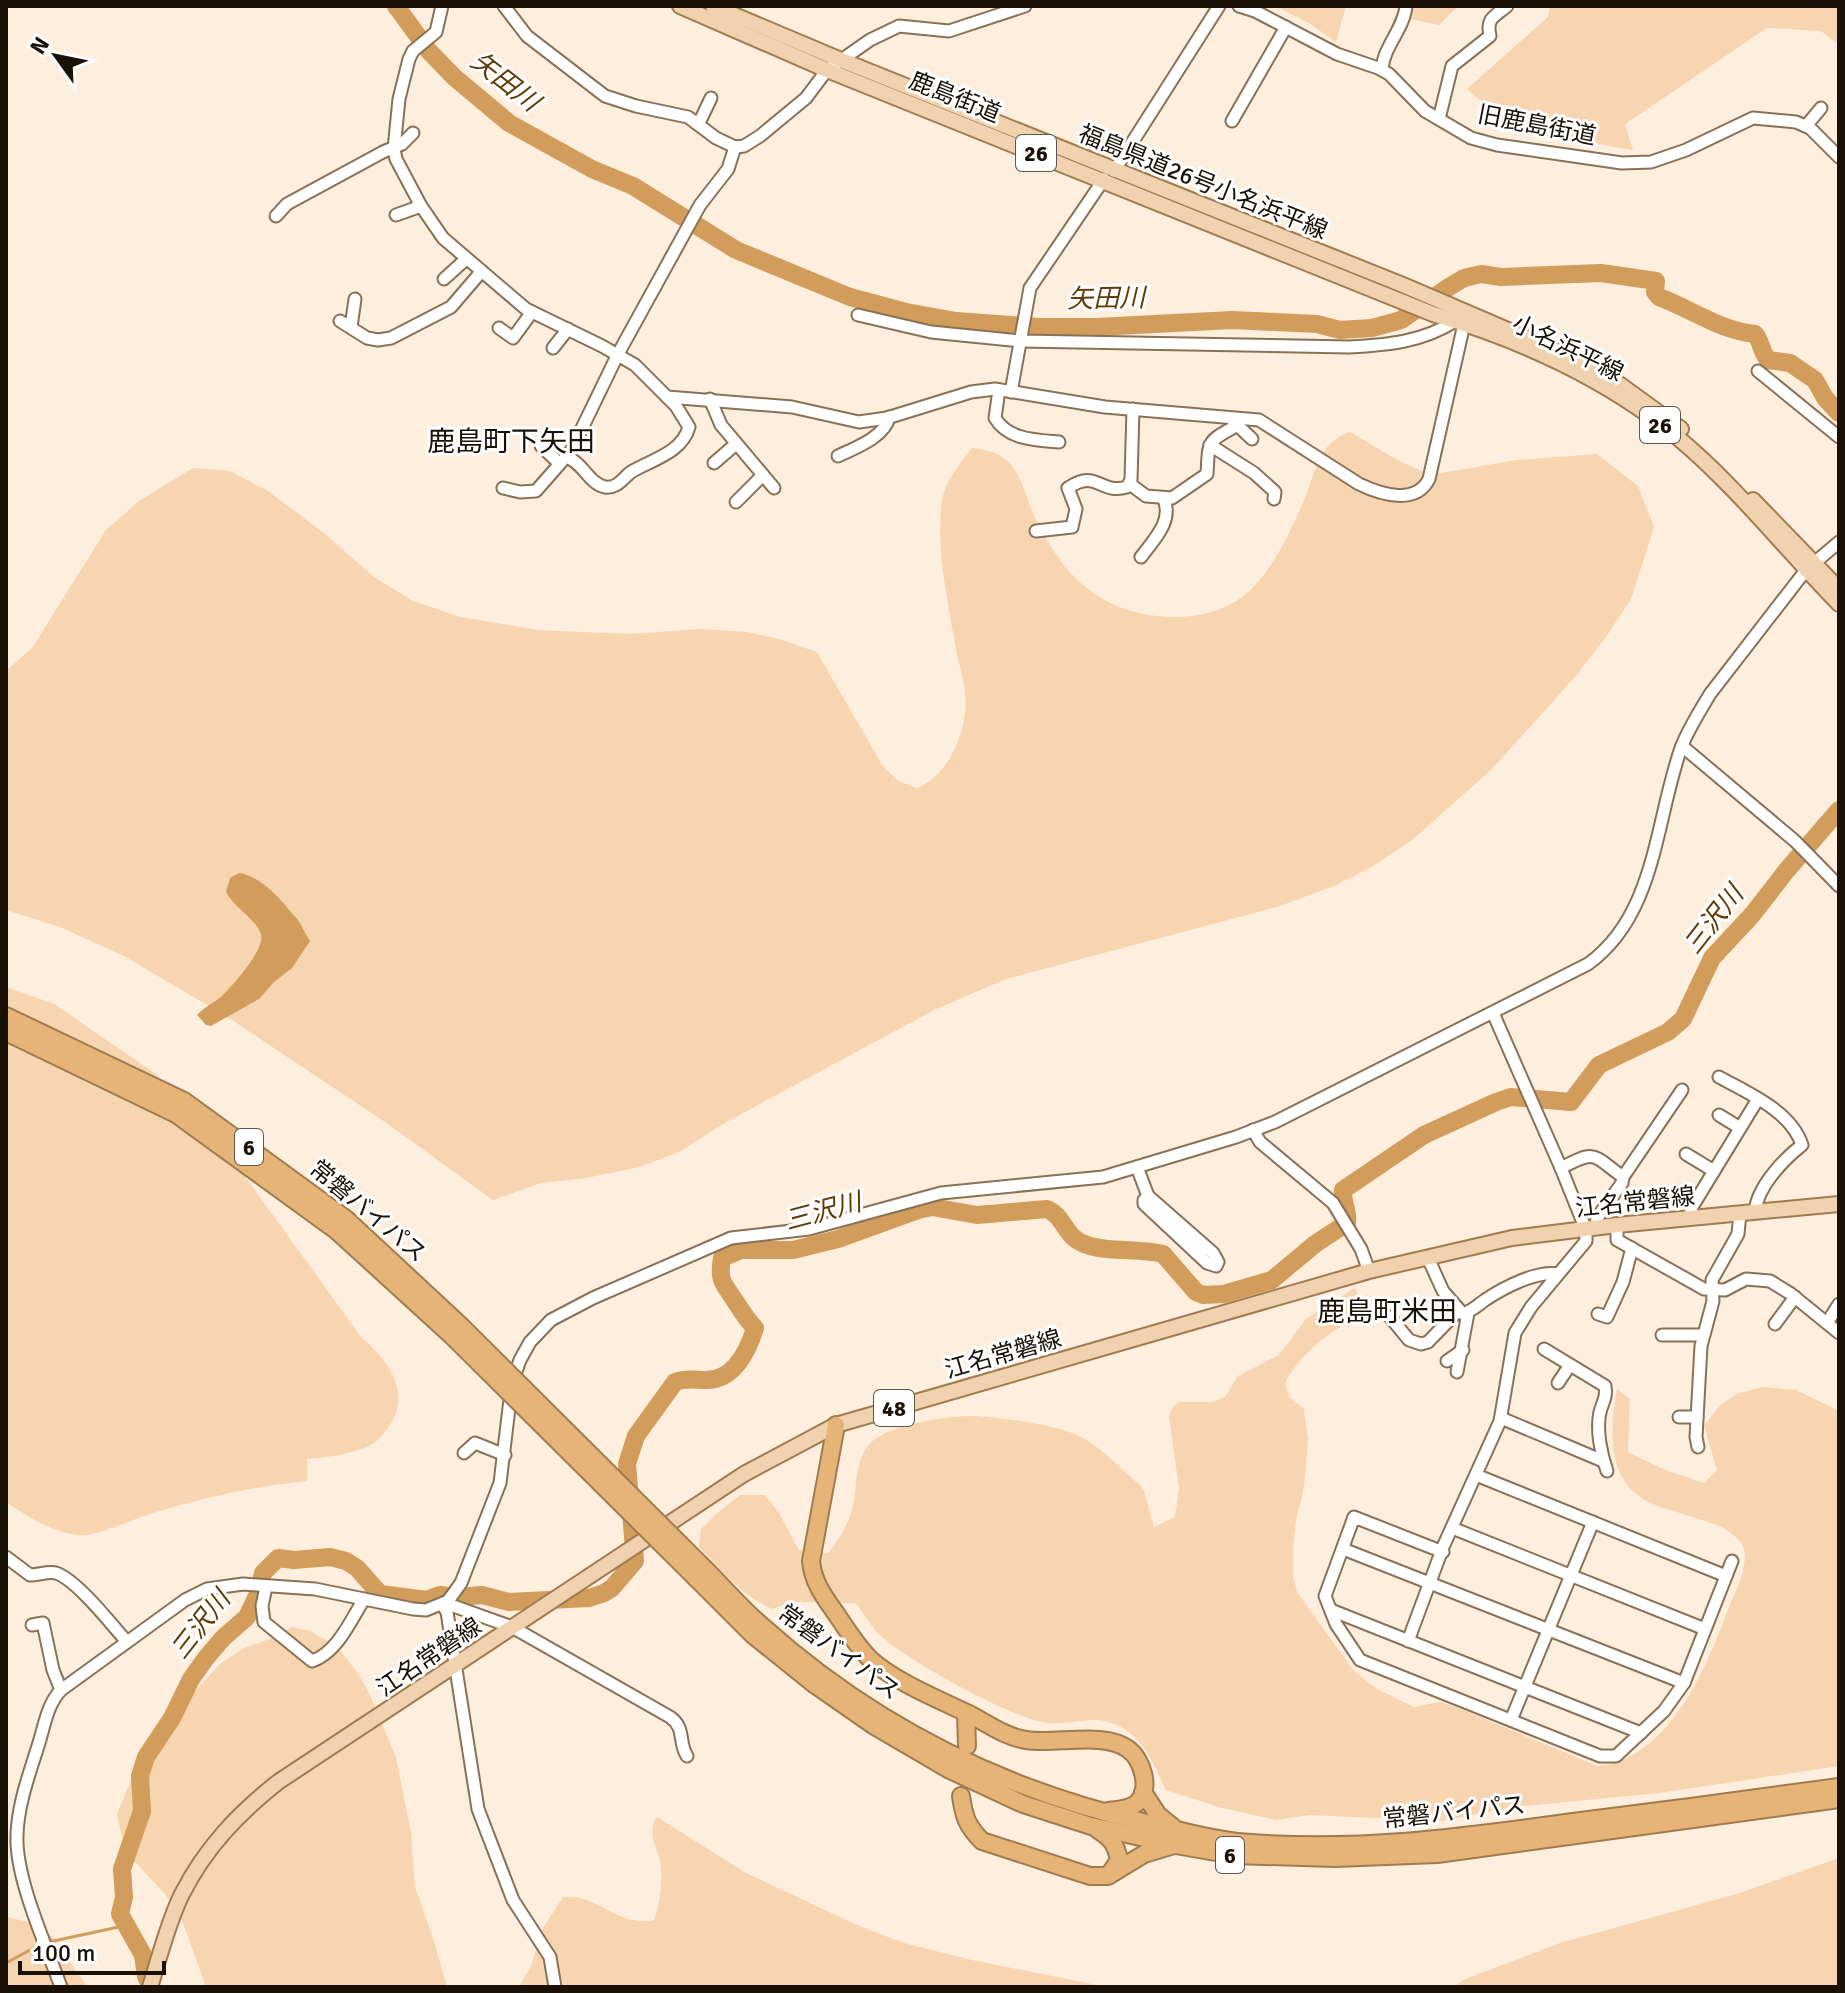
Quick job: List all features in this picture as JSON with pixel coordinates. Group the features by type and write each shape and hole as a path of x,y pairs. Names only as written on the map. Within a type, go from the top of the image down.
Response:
{"highway":[{"name":"常磐バイパス","path":"6,1016 184,1101 346,1219 701,1574 761,1625 821,1674 877,1713 956,1757 1029,1789 1233,1855 1335,1858 1437,1854 1839,1799"},
{"name":"常磐バイパス","path":"6,1032 176,1114 337,1231 455,1330"},
{"path":"836,1425 811,1549 814,1581 871,1660 892,1674 1002,1732 1026,1741 1101,1740 1118,1743 1128,1749 1139,1760 1144,1776 1143,1792 1137,1802 1127,1808 1102,1812"},
{"name":"常磐バイパス","path":"701,1574 753,1635 814,1684 873,1725 950,1770 1023,1804 1091,1826 1177,1837 1335,1846 1429,1842 1839,1787"},
{"path":"966,1713 967,1746"},
{"path":"961,1796 964,1818 982,1841 1090,1876 1108,1876 1177,1837 1143,1792"},
{"path":"1091,1826 1112,1838 1117,1850 1119,1860 1108,1876"}],"main road":[{"name":"鹿島街道","path":"680,6 734,17 827,70 1109,175 1394,297"},
{"name":"福島県道26号小名浜平線","path":"713,6 1109,175 1411,289"},
{"name":"小名浜平線","path":"1411,289 1458,317 1566,355 1615,381 1650,406 1693,439 1810,566 1839,604"},
{"name":"小名浜平線","path":"1394,297 1433,314 1458,317"},
{"name":"小名浜平線","path":"1810,566 1839,589"},
{"name":"江名常磐線","path":"150,1987 181,1895 206,1853 237,1816 278,1782 744,1474 836,1425 1369,1271 1512,1238 1839,1204"}],"street":[{"path":"442,6 436,32 413,51 399,99 394,149 396,159 421,206 443,238 481,272 532,312 635,365 687,422 688,432 666,454 628,475 617,486 600,485 578,462 562,460 541,446"},
{"path":"504,6 527,36 605,96 688,117 716,138 735,147 744,146 760,136 806,98 827,70 870,40 899,26 949,31 1025,6"},
{"path":"1059,442 1021,438 995,418 1021,341 1030,288 1040,269 1109,175 1219,6"},
{"name":"旧鹿島街道","path":"1239,6 1337,54 1382,70 1425,111 1471,138 1497,145 1622,163 1651,162 1686,150 1753,118 1796,122 1806,126"},
{"path":"1382,70 1382,61 1403,22 1406,6"},
{"path":"1439,119 1452,66 1490,36 1489,21 1507,6"},
{"path":"1232,121 1286,27"},
{"path":"696,123 711,98"},
{"path":"1821,108 1806,126 1822,137 1839,157"},
{"path":"276,216 291,201 394,149 413,133"},
{"path":"503,488 540,494 571,451 618,354 700,205 728,169 735,147"},
{"path":"396,215 421,206"},
{"path":"444,279 466,259"},
{"path":"355,299 346,324 373,339 397,336 451,307 481,272"},
{"path":"499,328 513,338 532,312"},
{"path":"858,315 931,332 1021,341 1349,347 1399,343 1429,335 1458,317"},
{"path":"667,397 792,407 848,421 869,421 971,392 1005,391 1133,409 1264,422 1366,488 1406,496 1421,493 1429,479 1458,317"},
{"path":"553,348 568,329"},
{"path":"1758,371 1839,437"},
{"path":"710,399 714,414 774,488"},
{"path":"1036,531 1072,527 1076,509 1067,491 1069,486 1086,479 1107,488 1124,489 1130,484 1133,409"},
{"path":"838,456 877,435 888,424 889,417"},
{"path":"1234,421 1252,439"},
{"path":"1130,484 1146,496 1172,498 1207,474 1210,445 1234,421"},
{"path":"714,463 736,444"},
{"path":"1210,445 1265,482 1275,492 1274,499"},
{"path":"736,502 763,475"},
{"path":"1141,557 1166,519 1168,508 1164,499"},
{"path":"61,1987 24,1879 18,1848 22,1799 51,1705 61,1690 195,1593 207,1589 235,1584 315,1589 426,1610 444,1604 461,1583 493,1506 505,1455 515,1372 538,1332 567,1310 731,1238 809,1229 927,1195 1103,1177 1253,1130 1275,1122 1588,964 1617,938 1637,906 1682,746 1710,694 1810,566 1839,542"},
{"path":"1682,746 1795,841 1839,886"},
{"path":"1493,1013 1591,1229"},
{"path":"1698,1447 1703,1335 1712,1309 1712,1280 1747,1213 1782,1162 1802,1145 1790,1124 1758,1099 1719,1077"},
{"path":"1408,1641 1452,1528 1501,1418 1515,1333 1531,1307 1586,1241 1623,1177 1682,1090"},
{"path":"1689,1218 1692,1207 1758,1099"},
{"path":"1719,1115 1740,1128"},
{"path":"1253,1130 1260,1142 1333,1203 1361,1249 1369,1271"},
{"path":"1686,1154 1714,1171"},
{"path":"1561,1168 1586,1155 1593,1156 1623,1177"},
{"path":"1137,1167 1148,1196 1213,1253 1218,1262 1216,1266 1207,1263 1144,1204 1148,1196"},
{"path":"1617,1225 1617,1240 1704,1289 1725,1290 1746,1279 1770,1281 1839,1333"},
{"path":"1598,1314 1607,1317 1623,1282 1632,1248"},
{"path":"1428,1258 1435,1276 1463,1312 1463,1350 1457,1372"},
{"path":"1390,1317 1409,1340 1421,1344 1428,1342 1463,1312 1488,1298 1535,1277 1558,1274"},
{"path":"1775,1324 1795,1297"},
{"path":"1827,1323 1839,1304"},
{"path":"1662,1335 1703,1335"},
{"path":"1501,1418 1605,1466 1600,1440 1600,1413 1607,1397 1605,1386 1544,1349"},
{"path":"1447,1361 1463,1350"},
{"path":"1558,1383 1570,1365"},
{"path":"1679,1417 1697,1417"},
{"path":"464,1453 475,1443 505,1455"},
{"path":"1476,1475 1726,1576"},
{"path":"1443,1552 1354,1517 1325,1596 1336,1624 1360,1660 1600,1756 1616,1756 1664,1711 1684,1683 1732,1561"},
{"path":"1511,1720 1593,1522"},
{"path":"1452,1528 1705,1629"},
{"path":"1343,1549 1684,1683"},
{"path":"6,1557 30,1575 60,1575 94,1604 127,1642"},
{"path":"266,1587 262,1606 264,1622 312,1661 324,1655 337,1641 364,1599"},
{"path":"444,1604 512,1627 678,1722 682,1749 687,1756"},
{"path":"444,1604 478,1809 513,1900 550,1957 555,1987"},
{"path":"1331,1610 1641,1733"},
{"path":"32,1625 43,1623 53,1670 61,1690"},
{"path":"6,1856 18,1848"}],"shaded area":[{"path":"1275,6 1346,6 1336,42 1309,23"},
{"path":"1411,6 1458,6 1439,25 1410,19"},
{"path":"1550,6 1839,6 1839,45 1821,31 1767,28 1625,124 1633,150 1512,130 1467,89 1548,17"},
{"path":"1350,432 1424,472 1441,473 1517,460 1597,454 1638,486 1654,527 1631,599 1575,677 1492,769 1412,840 1370,868 1336,885 1280,906 1006,979 934,1010 721,1125 681,1151 640,1167 541,1183 493,1200 385,1122 229,1018 124,956 60,927 6,910 6,671 32,648 106,530 139,501 193,468 230,471 268,491 325,534 374,577 413,601 460,617 538,630 629,634 701,629 747,632 817,652 882,765 898,781 917,788 936,776 950,758 965,714 965,691 944,578 940,519 946,487 972,448 994,453 1011,464 1048,541 1081,583 1110,603 1128,610 1180,617 1230,605 1257,583 1290,531 1320,459 1331,443"},
{"path":"239,873 256,879 272,892 297,919 310,941 292,968 259,999 211,1026 206,1025 197,1015 233,984 261,942 255,924 226,892 230,878"},
{"path":"6,987 54,1004 156,1074 210,1128 361,1337 381,1357 395,1379 398,1404 395,1416 376,1441 350,1452 307,1459 307,1481 212,1497 93,1534 75,1535 54,1529 6,1502"},
{"path":"1355,1288 1361,1318 1338,1328 1317,1344 1285,1383 1290,1398 1304,1409 1308,1439 1304,1487 1293,1548 1293,1575 1297,1592 1353,1670 1377,1689 1414,1707 1440,1702 1456,1707 1597,1766 1622,1760 1645,1747 1665,1729 1697,1682 1738,1587 1745,1556 1741,1543 1723,1528 1654,1504 1631,1489 1622,1477 1614,1449 1612,1434 1617,1389 1630,1399 1628,1452 1665,1470 1704,1483 1717,1470 1704,1426 1720,1405 1737,1394 1762,1387 1796,1390 1839,1411 1839,1766 1659,1793 1513,1807 1442,1821 1309,1815 1276,1820 1219,1807 1166,1790 1137,1739 1112,1723 1034,1720 963,1688 914,1660 882,1637 856,1603 792,1602 773,1609 762,1604 733,1582 699,1547 701,1529 740,1495 765,1495 779,1513 799,1550 828,1553 850,1517 859,1463 875,1439 901,1427 965,1416 1031,1423 1061,1429 1083,1438 1140,1485 1154,1527 1175,1517 1179,1488 1169,1417 1171,1410 1178,1402 1213,1402 1225,1397 1238,1376 1279,1355 1306,1319"},
{"path":"292,1627 310,1631 337,1646 370,1695 396,1757 411,1832 415,1887 447,1987 206,1987 183,1923 165,1894 125,1851 117,1814 134,1773 149,1750 186,1701 220,1664 244,1648"},
{"path":"657,1817 746,1873 859,1926 904,1943 1107,1987 519,1987 531,1966 543,1928 563,1897 587,1900 630,1919 654,1920 661,1882 660,1861 652,1830"},
{"path":"1839,1858 1839,1987 1454,1987 1463,1980 1560,1943 1740,1893"},
{"path":"6,1917 33,1923 53,1937 87,1987 6,1987"}],"waterway":[{"name":"矢田川","path":"396,6 428,50 454,77 509,123 592,169 633,186 736,250 850,297 956,321 1039,327 1232,320 1317,324 1340,330 1372,328 1401,320 1464,278 1481,274 1501,277 1601,273 1656,281 1655,292 1659,297 1718,324 1755,334 1768,360 1790,363 1815,380 1825,398 1839,413"},
{"name":"三沢川","path":"151,1987 143,1955 120,1914 124,1897 122,1869 142,1811 140,1776 146,1757 172,1718 191,1679 223,1638 247,1617 258,1594 263,1573 278,1558 330,1557 346,1561 357,1568 380,1594 427,1600 440,1595 482,1595 509,1602 589,1598 612,1588 635,1561 627,1464 636,1436 675,1382 716,1379 724,1375 744,1355 752,1337 755,1328 721,1277 722,1258 741,1250 793,1250 838,1239 932,1207 977,1215 1047,1209 1082,1243 1100,1248 1163,1254 1196,1292 1203,1295 1224,1294 1272,1280 1315,1244 1347,1223 1343,1190 1424,1135 1511,1097 1571,1102 1599,1065 1668,1032 1683,1019 1712,958 1839,810"},
{"path":"49,1942 128,1925"},
{"path":"6,1963 41,1944"}],"district":[{"name":"鹿島町下矢田","path":"511,442"},
{"name":"鹿島町米田","path":"1387,1312"}]}
